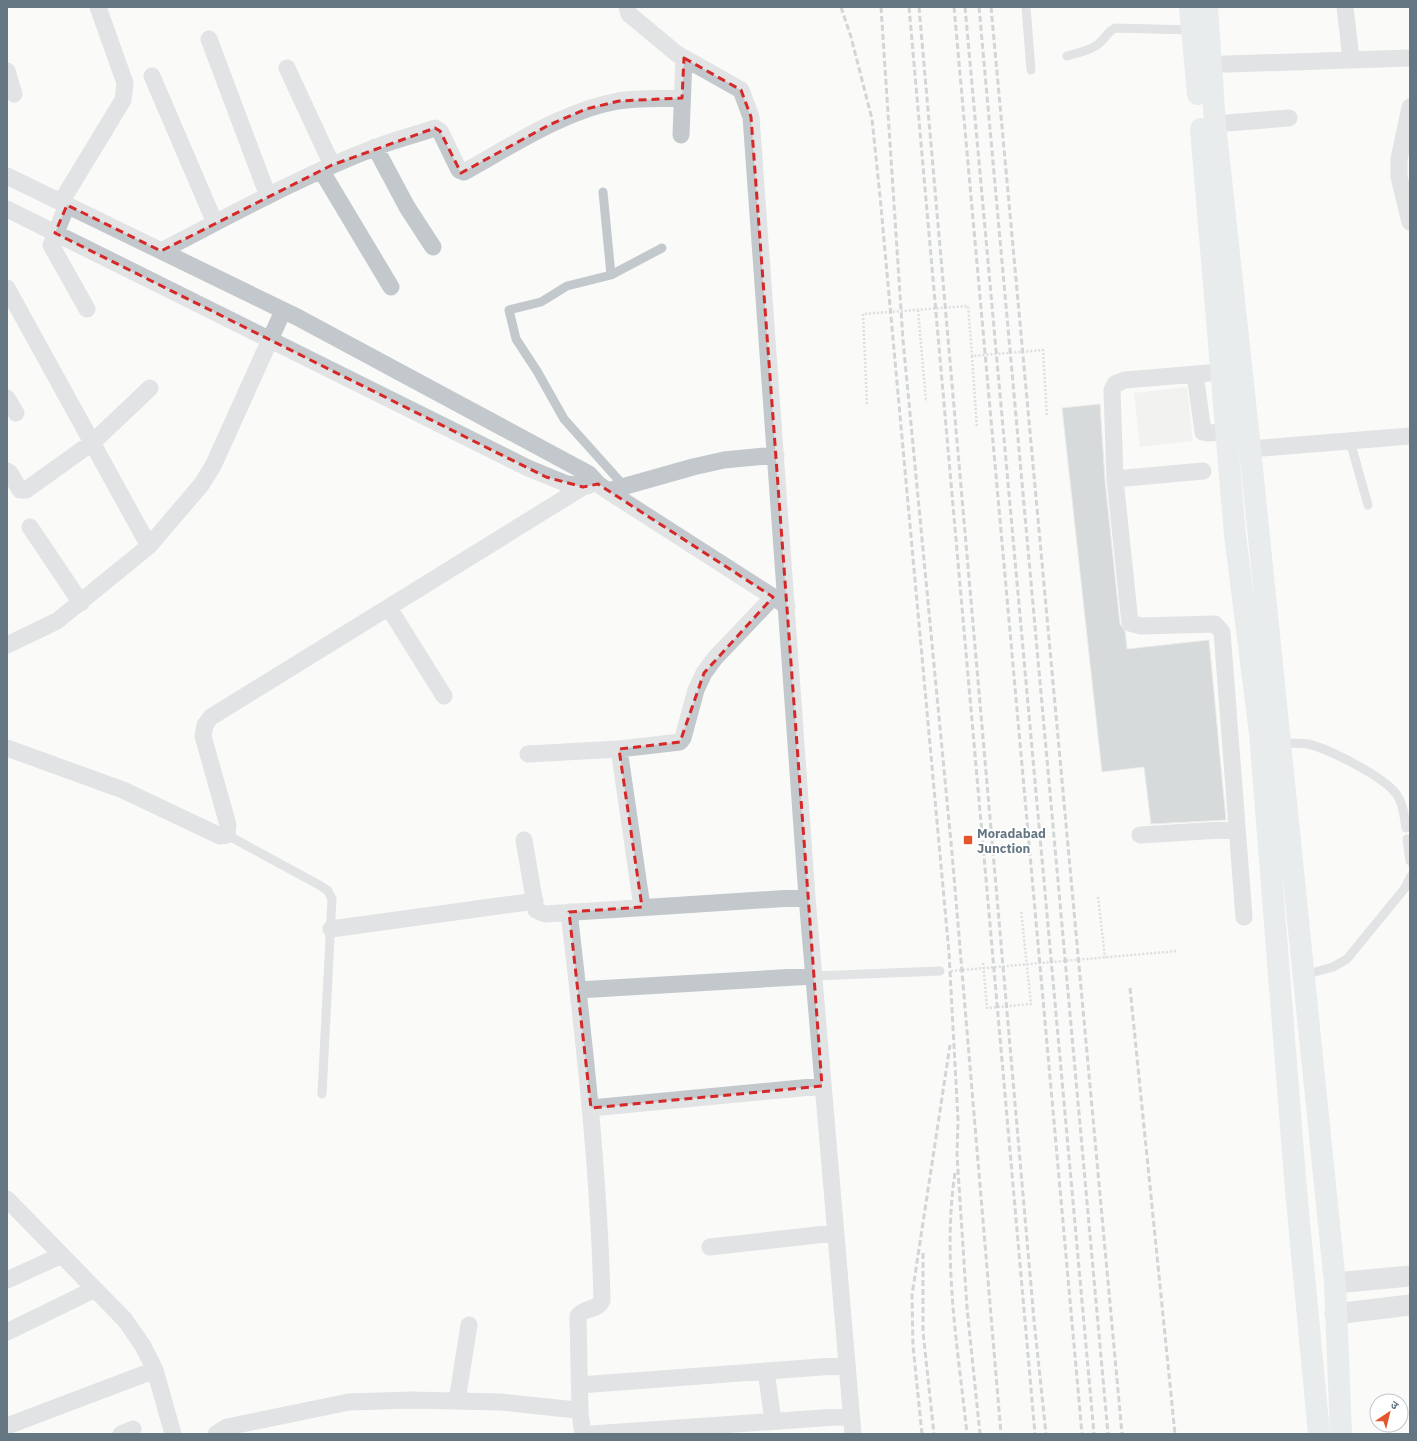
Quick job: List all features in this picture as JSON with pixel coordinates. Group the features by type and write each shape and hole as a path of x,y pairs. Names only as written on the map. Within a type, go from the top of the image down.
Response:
{"main road":[{"path":"1190,7 1192,30 1203,65 1215,124 1250,449 1335,1283 1335,1314 1341,1434"},
{"path":"1207,7 1203,65 1221,372 1235,535 1260,733 1296,1190 1319,1434"},
{"path":"1245,616 1267,614"},
{"path":"1276,933 1300,934"}],"street":[{"path":"87,309 51,247 51,242 64,204 123,100 126,92 125,84 98,7"},
{"path":"627,7 630,14 684,58 741,90 751,116 807,897 853,1434"},
{"path":"1345,7 1351,59"},
{"path":"209,38 268,196"},
{"path":"681,135 684,58"},
{"path":"1203,65 1410,58"},
{"path":"287,68 327,168 391,287"},
{"path":"7,71 14,94"},
{"path":"152,76 215,223"},
{"path":"161,251 268,196 327,168 376,147 435,128 440,131 459,170 464,172 549,125 586,109 619,101 682,98"},
{"path":"1410,107 1399,159 1399,177 1410,222"},
{"path":"1215,124 1289,118"},
{"path":"376,147 407,207 433,247"},
{"path":"7,176 282,310 589,474 603,487 787,606"},
{"path":"7,209 540,474 567,484 603,487"},
{"path":"7,288 149,546"},
{"path":"7,645 57,622 81,603 149,546 201,485 213,466 282,310"},
{"path":"1221,372 1125,380 1115,384 1112,390 1115,479 1130,623 1141,626 1215,624 1222,632 1244,917"},
{"path":"1195,374 1203,432 1226,432"},
{"path":"7,471 10,472 20,490 26,490 93,442 150,388"},
{"path":"7,398 16,412"},
{"path":"1250,449 1410,436"},
{"path":"7,748 123,790 220,836 226,835 228,825 203,736 205,725 212,717 223,709 388,608 603,487 724,460 776,455"},
{"path":"1115,479 1203,471"},
{"path":"30,527 81,603"},
{"path":"528,754 618,749 680,742 683,738 696,690 704,673 715,658 773,597"},
{"path":"388,608 444,696"},
{"path":"618,749 642,907"},
{"path":"1140,835 1238,829"},
{"path":"524,840 536,910 545,914 807,897"},
{"path":"330,929 535,901"},
{"path":"569,912 591,1108 601,1228 602,1300 598,1306 583,1311 578,1316 580,1414 583,1434"},
{"path":"578,990 814,976"},
{"path":"591,1108 822,1086"},
{"path":"7,1199 125,1320 143,1346 155,1370 173,1434"},
{"path":"710,1247 835,1233"},
{"path":"7,1280 62,1255"},
{"path":"1335,1283 1410,1276"},
{"path":"7,1332 95,1289"},
{"path":"1335,1314 1410,1304"},
{"path":"457,1401 469,1325"},
{"path":"580,1385 847,1365"},
{"path":"7,1426 155,1370"},
{"path":"766,1371 772,1421"},
{"path":"216,1434 220,1430 228,1427 349,1402 501,1402 576,1410 580,1414"},
{"path":"592,1434 851,1416"}],"lane":[{"path":"1026,7 1031,70"},
{"path":"1067,56 1092,48 1098,44 1109,31 1115,28 1192,30"},
{"path":"603,192 611,275"},
{"path":"603,487 516,339 509,311 510,308 546,300 567,286 611,275 662,248"},
{"path":"1350,441 1368,505"},
{"path":"1280,743 1307,744 1325,749 1345,759 1389,786 1398,796 1402,806 1406,828"},
{"path":"226,835 328,891 332,899 322,1094"},
{"path":"1407,839 1410,861"},
{"path":"1304,975 1333,968 1346,959 1405,888 1410,877"},
{"path":"814,976 940,971"}],"path":[{"path":"867,404 863,314 968,306 977,428"},
{"path":"918,310 926,402"},
{"path":"972,356 1043,350 1047,417"},
{"path":"1098,897 1105,958"},
{"path":"984,963 986,1008 1031,1004 1028,964 1021,910"},
{"path":"940,971 1177,951"}],"highlighted area":[{"path":"684,58 741,90 751,117 822,1086 591,1108 569,912 642,907 619,749 680,742 704,673 773,597 598,484 583,487 546,477 55,233 67,205 161,251 332,165 435,128 440,131 461,173 549,125 586,109 619,101 682,98"}],"shaded area":[{"path":"1187,387 1193,441 1140,447 1134,393"}],"building":[{"path":"1100,404 1105,480 1120,624 1125,631 1127,649 1209,640 1226,820 1151,824 1144,767 1102,772 1062,408"}],"railway":[{"path":"841,7 851,37 872,119 880,196 949,953 958,1120 957,1155 967,1308 980,1434"},
{"path":"881,7 903,340 952,853 1001,1434"},
{"path":"909,7 1035,1434"},
{"path":"919,7 1034,1320 1046,1434"},
{"path":"954,7 1082,1434"},
{"path":"965,7 1094,1434"},
{"path":"979,7 1108,1434"},
{"path":"991,7 1122,1434"},
{"path":"1130,988 1175,1434"},
{"path":"922,1434 913,1346 912,1295 950,1045"},
{"path":"955,1173 951,1205 951,1271 956,1336 967,1434"},
{"path":"923,1253 923,1332 934,1434"}],"place":[{"name":"Moradabad Junction","path":"968,840"}]}
